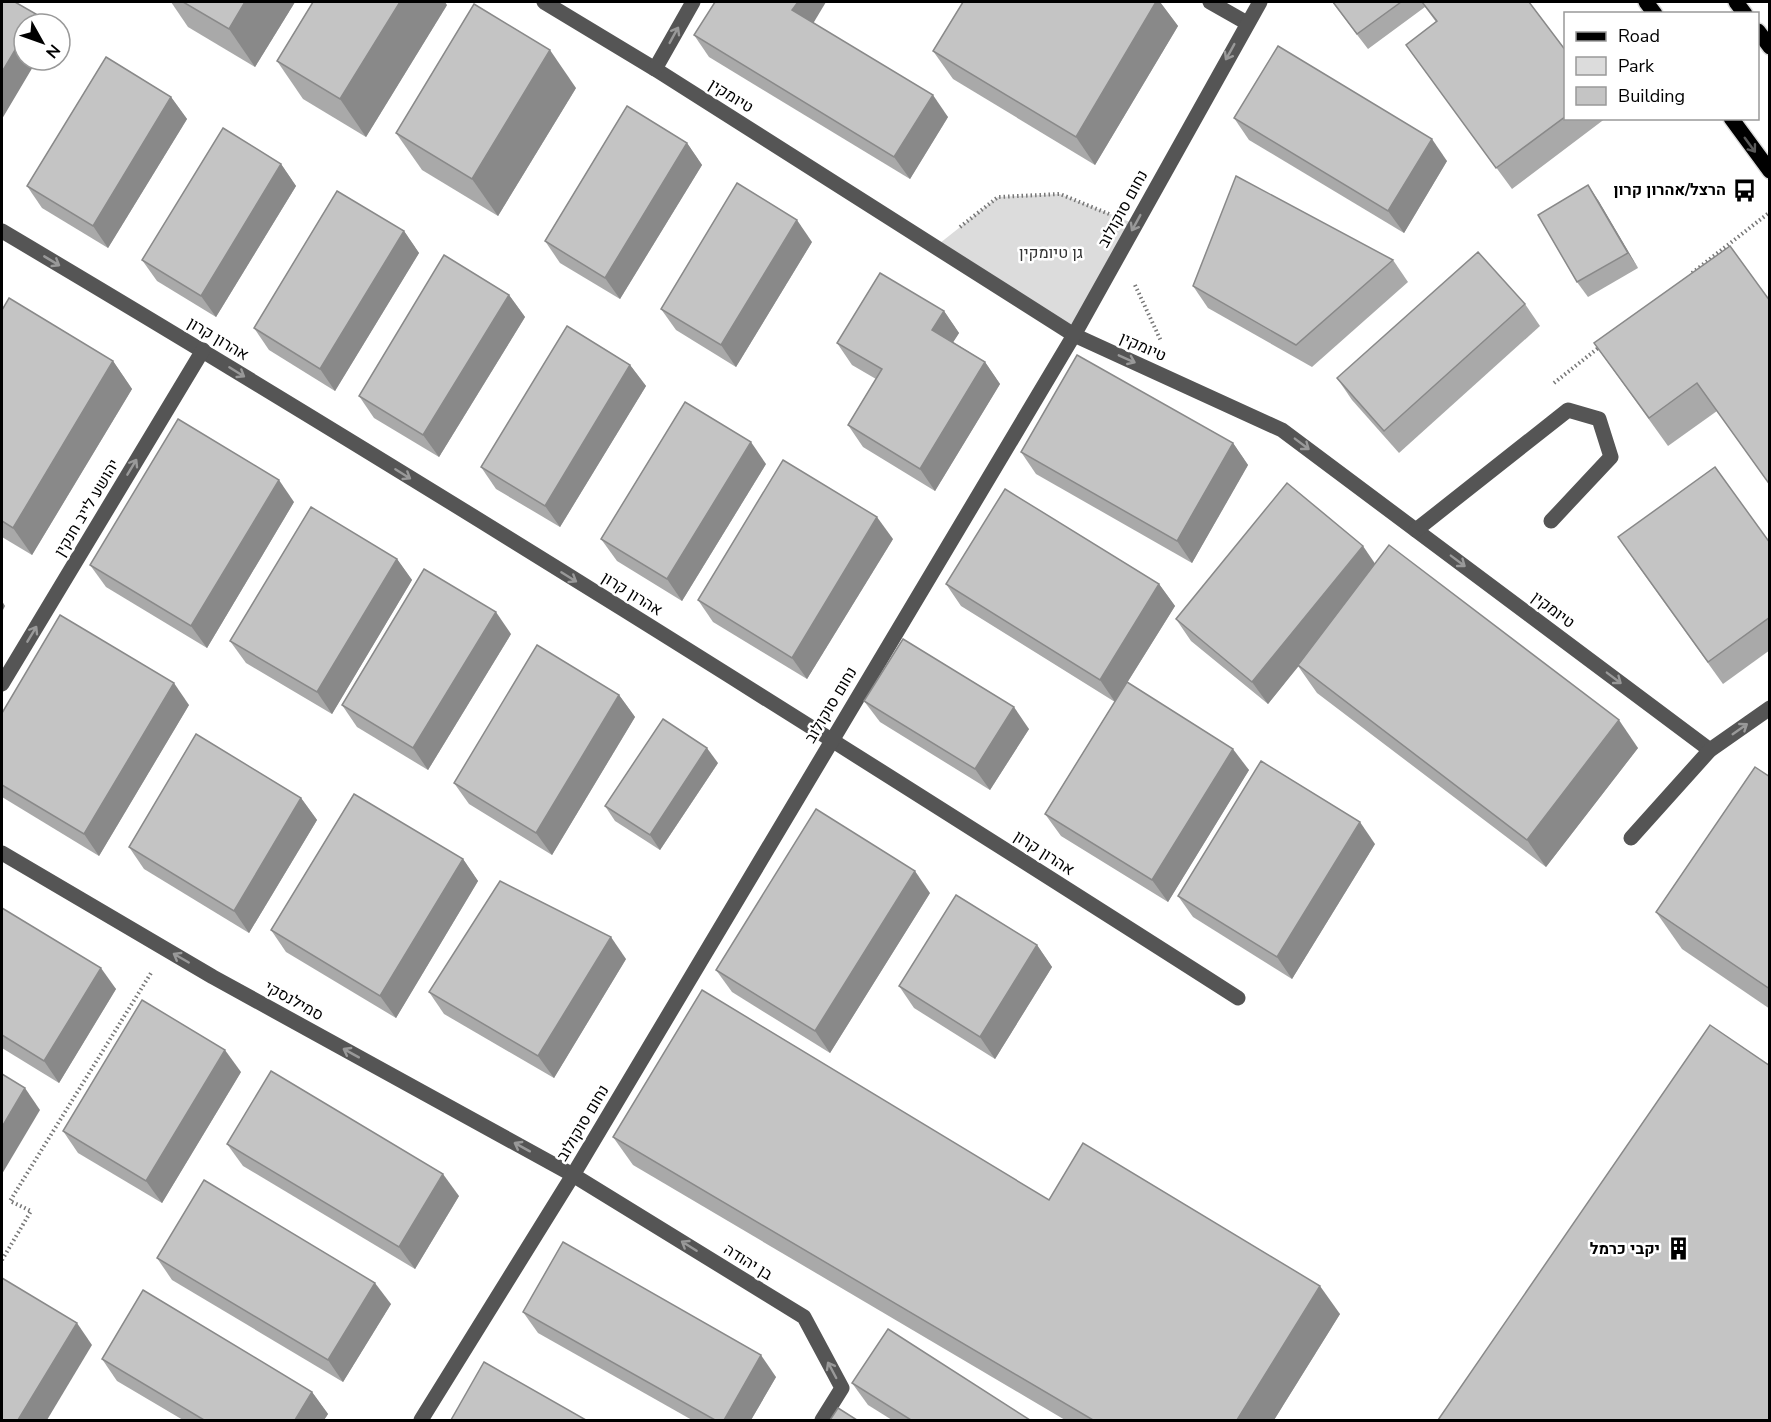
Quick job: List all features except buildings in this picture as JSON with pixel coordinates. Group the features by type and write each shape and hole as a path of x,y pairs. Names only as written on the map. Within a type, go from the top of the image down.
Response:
{"main road":[{"path":"1759,32 1770,46"},
{"path":"1732,120 1770,171"}],"street":[{"name":"טיומקין","path":"544,2 655,69 1074,335 1282,430 1710,750"},
{"path":"655,69 693,2"},
{"path":"1210,2 1246,23"},
{"name":"נחום סוקולוב","path":"421,1420 573,1175 1074,335 1246,23 1260,2"},
{"name":"אהרון קרון","path":"2,231 203,350 832,739 1238,998"},
{"name":"יהושע לייב חנקין","path":"2,684 203,350"},
{"path":"1416,530 1568,410 1599,419 1611,457 1551,522"},
{"path":"1631,838 1710,750 1770,708"},
{"name":"סמילנסקי","path":"2,853 165,949 573,1175"},
{"name":"בן יהודה","path":"573,1175 804,1317 842,1388 822,1420"}],"path":[{"path":"935,247 998,197 1060,194 1135,224"},
{"path":"1691,274 1770,212"},
{"path":"1120,252 1181,384"},
{"path":"1550,385 1606,341"},
{"path":"2,1260 31,1211 10,1201 165,949"}],"green space":[{"name":"גן טיומקין","path":"1060,194 1135,224 1074,335 935,247 998,197"}],"place":[{"name":"הרצל/אהרון קרון","path":"1744,190"},
{"name":"יקבי כרמל","path":"1678,1249"}]}
